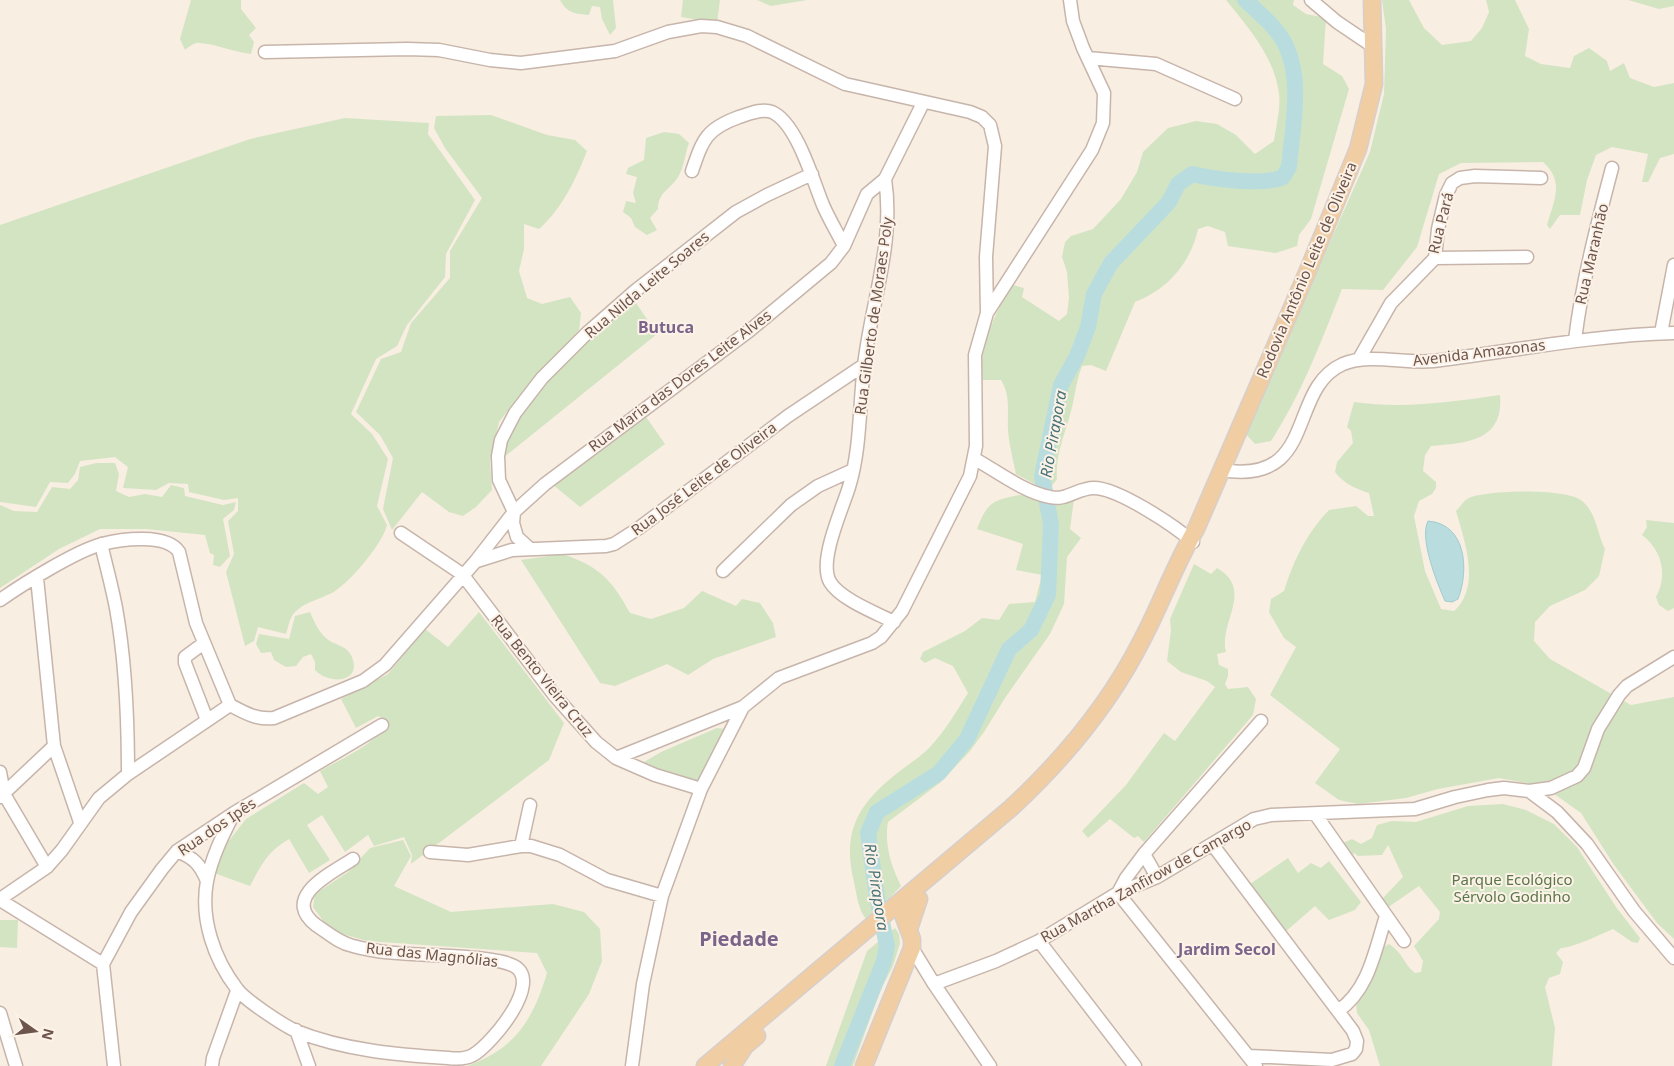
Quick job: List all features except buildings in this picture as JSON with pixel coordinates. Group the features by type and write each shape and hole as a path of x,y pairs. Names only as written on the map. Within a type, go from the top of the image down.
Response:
{"main road":[{"name":"Rodovia Antônio Leite de Oliveira","path":"706,1066 898,911 1050,772 1112,693 1143,638 1175,564 1193,536 1306,275 1358,149 1374,84 1372,0"},
{"name":"Rodovia Antônio Leite de Oliveira","path":"898,911 919,899 1025,809 1056,780 1090,740 1122,697 1156,636 1190,560 1193,536"},
{"path":"909,929 919,899"},
{"path":"864,1066 912,948 909,929 898,911"},
{"name":"Rodovia Antônio Leite de Oliveira","path":"732,1066 745,1046 870,933"},
{"path":"726,1066 727,1048"}],"street":[{"path":"616,758 743,707 779,678 872,643 881,638 910,597 970,476 975,459 975,354 987,313 1092,150 1103,123 1104,93 1073,20 1070,0"},
{"path":"1311,0 1337,22 1374,47"},
{"path":"264,52 439,50 500,62 521,64 615,51 668,32 701,26 716,27 747,36 845,84 970,112 982,117 990,125 995,146 986,257 987,313"},
{"path":"1088,58 1156,64 1235,99"},
{"path":"885,179 923,102"},
{"path":"692,171 703,140 716,126 755,112 771,112 782,118 791,131 844,246"},
{"name":"Rua Maranhão","path":"1575,340 1593,240 1612,168"},
{"name":"Rua Nilda Leite Soares","path":"514,512 499,480 500,448 506,430 515,413 542,378 586,334 635,291 736,212 812,174"},
{"name":"Rua Pará","path":"1359,359 1391,303 1435,258 1438,229 1446,195 1452,183 1460,178 1475,176 1541,178"},
{"name":"Rua Maria das Dores Leite Alves","path":"230,705 254,717 263,719 274,718 363,681 385,665 462,574 475,562 514,512 580,456 749,331 831,263 844,246 867,194 885,179"},
{"name":"Rua Gilberto de Moraes Poly","path":"885,179 889,222 864,365 853,470 830,544 826,570 830,582 843,594 894,622"},
{"path":"1435,258 1527,258"},
{"path":"1668,333 1674,265"},
{"name":"Avenida Amazonas","path":"1221,470 1255,472 1270,466 1288,448 1318,387 1328,372 1359,359 1432,361 1575,340 1668,333"},
{"name":"Rua José Leite de Oliveira","path":"475,562 512,550 580,548 614,544 639,528 788,416 864,365"},
{"path":"975,459 1032,491 1050,497 1063,498 1083,489 1106,490 1193,536"},
{"path":"722,571 791,505 818,486 853,470"},
{"path":"514,512 517,537 529,548"},
{"name":"Rua Bento Vieira Cruz","path":"402,533 462,574 555,696 596,742 616,758 655,775 702,789"},
{"path":"0,600 101,544 131,540 155,540 175,547 179,552 196,623 230,705 128,774 98,798 62,850 47,867 0,900 103,964 114,1066"},
{"path":"101,544 116,609 122,652 128,722 128,774"},
{"path":"37,578 54,746 80,822"},
{"path":"204,643 185,657 185,663 207,720"},
{"name":"Rua Martha Zanfirow de Camargo","path":"934,984 996,961 1039,942 1118,893 1158,877 1254,819 1271,815 1415,809 1455,796 1496,789 1529,791 1551,788 1577,776 1584,768 1598,729 1619,695 1627,686 1674,658"},
{"path":"632,1066 643,984 662,896 702,789 743,707"},
{"path":"1212,844 1338,1010 1357,1041 1356,1049 1352,1054 1332,1060 1284,1063 1253,1061 1118,893 1126,878 1144,854 1261,721"},
{"name":"Rua dos Ipês","path":"103,964 132,912 177,851 234,813 382,725"},
{"path":"2,795 54,746"},
{"path":"0,772 2,795 47,867"},
{"path":"1529,791 1557,812 1587,844 1634,911 1674,958"},
{"path":"521,846 530,805"},
{"name":"Rua das Magnólias","path":"234,813 216,848 207,882 205,919 214,949 237,991 296,1030 348,1046 410,1061 458,1059 473,1056 493,1037 515,1009 524,988 524,978 518,968 507,962 374,950 352,946 335,939 310,920 304,908 305,896 314,884 353,859"},
{"path":"1316,814 1404,941"},
{"path":"430,852 468,855 521,846 560,855 607,880 662,896"},
{"path":"177,851 192,857 201,866 207,882"},
{"path":"1144,854 1158,877"},
{"path":"1338,1010 1350,1003 1359,991 1370,966 1386,916"},
{"path":"1039,942 1135,1066"},
{"path":"912,948 990,1066"},
{"path":"212,1066 213,1058 237,991"},
{"path":"0,1013 16,1066"},
{"path":"296,1030 309,1066"}],"green space":[{"path":"191,0 241,0 241,9 256,28 249,35 254,42 251,54 197,43 185,50 180,39"},
{"path":"560,0 613,0 616,28 610,35 602,19 600,7 592,6 589,15 580,14 569,10"},
{"path":"683,0 720,0 717,23 681,17"},
{"path":"757,0 807,0 771,6"},
{"path":"1226,0 1294,0 1293,5 1306,14 1326,18 1323,64 1342,76 1349,89 1311,219 1299,235 1297,246 1276,253 1228,246 1225,232 1208,226 1198,229 1190,253 1176,274 1147,297 1135,302 1106,371 1091,365 1082,366 1059,453 1057,479 1051,487 1042,488 1016,474 1009,441 1008,404 1004,386 1001,380 983,380 983,355 989,330 1013,285 1024,288 1022,297 1059,321 1067,314 1069,298 1067,272 1062,257 1065,242 1071,236 1093,229 1121,199 1137,172 1143,152 1168,128 1196,121 1217,124 1236,135 1255,154 1274,141 1279,111 1279,94 1272,68 1259,44"},
{"path":"1382,0 1409,0 1424,28 1442,45 1471,41 1482,28 1489,12 1486,0 1515,0 1529,29 1525,56 1541,64 1570,68 1574,56 1589,48 1607,61 1610,71 1624,63 1630,78 1654,87 1674,83 1674,154 1660,158 1648,182 1642,182 1648,154 1612,147 1596,155 1587,180 1580,215 1560,215 1550,229 1547,225 1555,199 1556,184 1550,169 1543,162 1461,163 1439,174 1417,247 1383,290 1342,289 1310,367 1282,423 1271,441 1255,444 1245,433 1370,152 1384,94 1386,29"},
{"path":"1628,0 1674,0 1674,6 1659,9"},
{"path":"491,115 547,135 575,140 587,151 568,193 555,212 539,229 524,224 524,249 519,271 527,298 542,304 570,297 581,313 579,330 523,391 499,422 490,461 492,490 476,507 463,516 449,512 422,492 392,530 383,509 393,458 380,435 356,412 381,359 401,352 411,323 450,278 450,251 482,198 445,148 434,128 436,116"},
{"path":"345,118 429,123 428,134 475,200 446,254 445,277 407,325 397,346 376,359 351,414 372,434 388,459 377,506 387,525 384,533 366,561 342,586 296,611 291,618 286,634 258,627 254,641 245,646 226,572 234,554 228,521 238,511 238,498 224,500 189,492 188,484 169,483 156,490 123,488 128,467 115,457 80,461 75,474 68,483 50,482 36,507 0,502 0,225 250,139"},
{"path":"664,132 679,134 689,143 680,173 662,195 658,209 650,218 657,230 647,235 635,227 631,218 623,212 626,201 636,203 633,193 637,177 626,174 628,168 644,160 646,138"},
{"path":"634,300 657,334 503,458 508,432 552,375 576,350"},
{"path":"1500,395 1500,411 1496,422 1489,431 1469,441 1431,446 1425,455 1423,471 1436,482 1436,488 1432,494 1419,501 1414,516 1425,571 1441,609 1454,611 1462,601 1467,590 1469,577 1466,550 1456,511 1469,498 1493,493 1545,492 1574,497 1582,501 1591,511 1605,549 1599,576 1585,590 1550,606 1535,622 1534,641 1550,659 1631,705 1674,697 1674,939 1657,923 1614,865 1581,813 1543,786 1499,778 1438,789 1406,798 1358,804 1339,800 1315,783 1340,749 1270,695 1296,647 1284,638 1269,612 1271,599 1284,591 1307,538 1329,510 1356,506 1368,516 1374,516 1369,493 1350,485 1335,472 1337,462 1353,443 1351,431 1347,427 1354,402 1409,405"},
{"path":"644,414 665,444 580,507 552,484"},
{"path":"96,463 115,463 119,474 116,491 129,497 145,494 162,497 171,485 184,488 185,496 223,505 236,502 234,510 223,519 230,556 220,567 213,565 214,555 210,553 205,535 146,529 100,529 59,549 0,588 0,505 14,511 37,512 52,487 70,489 78,480 80,467"},
{"path":"1020,495 1074,499 1070,529 1081,538 1067,557 1064,604 1050,634 970,751 941,782 888,822 889,854 901,886 868,921 858,903 851,863 850,847 852,832 857,818 864,806 886,782 923,753 935,741 968,693 953,666 935,658 925,663 920,659 923,652 965,631 982,618 999,620 1009,604 1035,602 1042,575 1016,570 1023,544 977,529 984,513 992,504"},
{"path":"1646,520 1674,523 1674,608 1668,611 1659,605 1656,597 1662,580 1661,563 1654,548 1642,535 1647,527"},
{"path":"563,554 587,564 604,576 611,583 630,613 651,619 684,608 702,591 736,606 742,599 760,603 773,623 776,637 713,659 688,675 667,664 615,686 600,683 521,560"},
{"path":"1194,564 1211,574 1217,568 1228,577 1233,586 1233,607 1225,641 1226,652 1217,654 1219,665 1228,669 1225,684 1228,689 1248,687 1256,699 1253,715 1144,842 1138,836 1134,838 1110,819 1088,838 1082,831 1126,785 1164,733 1175,741 1215,687 1207,681 1181,672 1167,661 1171,630 1170,619"},
{"path":"310,612 316,626 323,635 346,649 351,655 354,664 353,671 349,676 343,679 336,679 321,675 315,670 315,662 311,654 303,657 296,666 286,667 274,660 271,652 261,653 256,644 259,634 289,639 295,616"},
{"path":"479,612 564,723 549,760 411,864 412,855 404,837 374,846 368,835 345,852 322,815 307,825 330,860 309,873 289,839 270,854 250,886 214,873 224,847 246,819 304,783 318,794 328,787 320,771 359,750 377,736 383,728 386,720 378,716 356,728 341,699 388,674 425,629 448,647"},
{"path":"717,728 725,729 697,784 643,767 644,762 661,752"},
{"name":"Parque Ecológico Sérvolo Godinho","path":"1503,804 1526,810 1554,824 1577,847 1616,907 1640,938 1638,943 1632,942 1613,929 1580,943 1561,948 1556,953 1563,962 1560,974 1549,978 1545,987 1555,1028 1552,1066 1380,1066 1369,1030 1357,1013 1356,1003 1379,962 1382,948 1389,944 1398,952 1411,970 1415,973 1421,972 1423,961 1414,946 1439,919 1440,912 1419,886 1387,908 1380,901 1403,877 1388,845 1382,855 1358,856 1354,853 1350,861 1339,845 1352,839 1361,844 1372,838 1377,825 1392,821 1416,822 1468,806"},
{"path":"403,840 411,856 394,886 451,912 553,904 584,912 600,929 602,961 589,994 541,1066 467,1066 498,1051 520,1031 528,1019 542,990 547,973 537,953 367,941 339,933 324,922 313,907 315,894 348,872 370,848"},
{"path":"1288,858 1298,873 1311,863 1321,868 1329,861 1361,902 1355,910 1329,920 1315,906 1284,933 1247,886"},
{"path":"0,920 18,920 17,948 0,947"},
{"path":"895,928 899,934 900,943 893,966 880,991 853,1066 826,1066 867,951"}],"water":[{"path":"1428,521 1441,524 1451,531 1458,540 1462,551 1464,563 1461,588 1458,599 1452,602 1445,601 1430,561 1426,538"}],"waterway":[{"name":"Rio Pirapora","path":"842,1066 884,961 887,946 877,897 868,833 877,812 939,773 967,739 1009,649 1031,630 1048,595 1051,524 1042,476 1061,385 1077,356 1088,327 1094,294 1111,263 1169,202 1178,184 1192,174 1225,180 1264,181 1283,177 1289,167 1295,105 1294,75 1291,60 1283,39 1268,21 1245,0"}],"district":[{"name":"Butuca","path":"666,327"},
{"name":"Piedade","path":"739,939"},
{"name":"Jardim Secol","path":"1227,949"}]}
